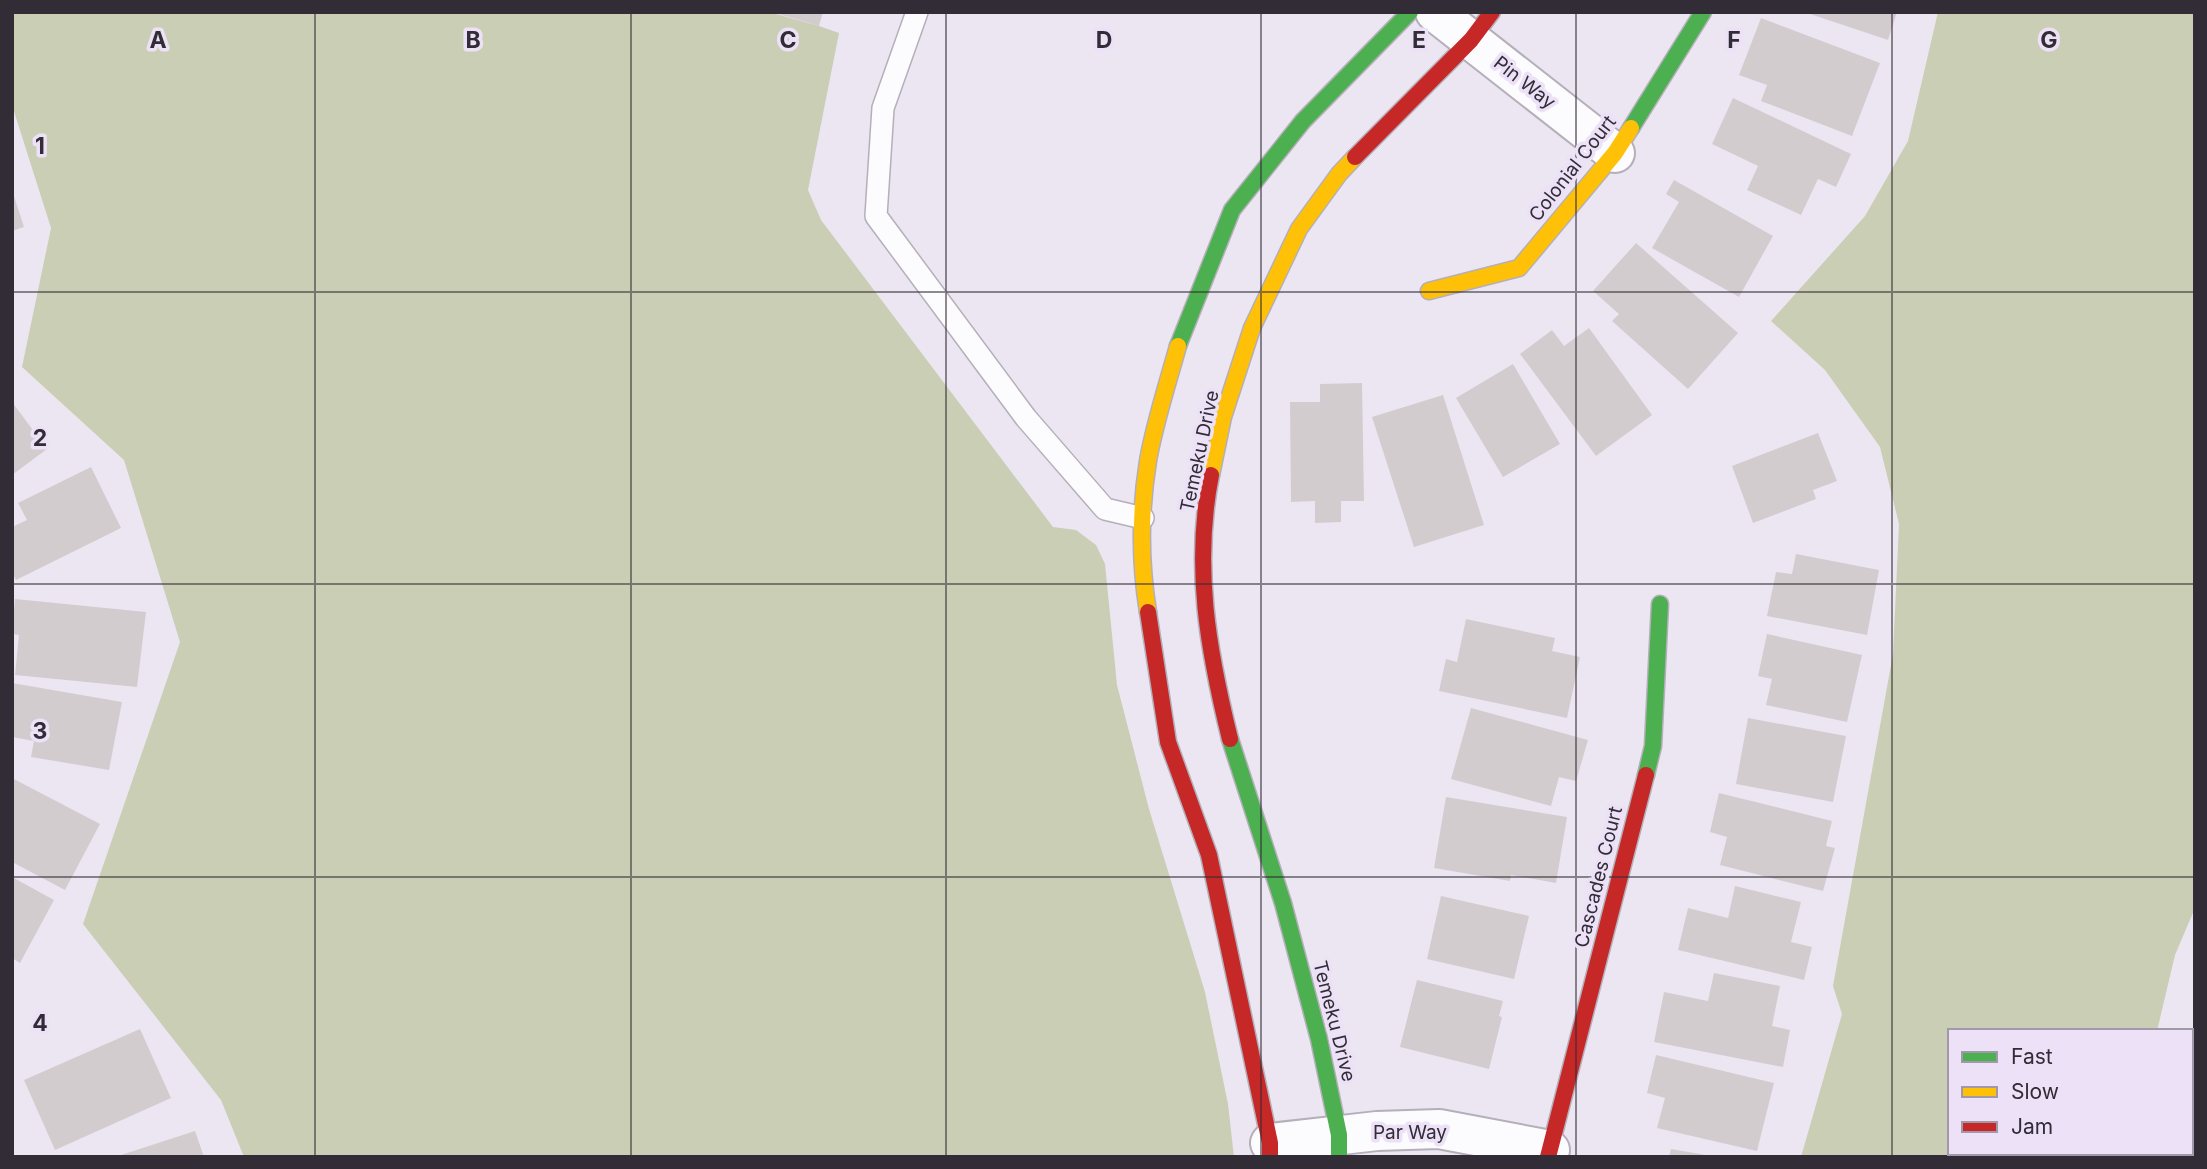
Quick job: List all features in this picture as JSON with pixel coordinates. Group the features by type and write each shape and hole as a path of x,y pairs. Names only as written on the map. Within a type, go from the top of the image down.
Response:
{"street":[{"path":"1270,1150 1209,855 1168,742 1143,583 1143,518 1148,460 1178,346 1232,210 1303,121 1410,12"},
{"name":"Pin Way","path":"1435,12 1481,26 1615,153"},
{"name":"Colonial Court","path":"1429,291 1519,268 1615,153 1703,12"},
{"name":"Temeku Drive","path":"1339,1146 1320,1039 1283,904 1230,737 1211,658 1203,586 1205,506 1223,416 1252,328 1299,229 1339,174 1481,26"},
{"name":"Cascades Court","path":"1549,1153 1653,746 1660,604"},
{"name":"Par Way","path":"1270,1150 1339,1146 1377,1130 1438,1129 1549,1153"}],"lane":[{"path":"917,12 883,108 876,216 1026,418 1105,509 1143,518"}],"green space":[{"path":"12,12 769,12 839,33 808,190 821,220 1053,527 1076,530 1096,545 1105,564 1117,685 1149,809 1205,992 1228,1104 1234,1157 244,1157 221,1100 83,924 180,642 124,460 22,367 51,228 12,105"},
{"path":"1938,12 2195,12 2195,908 2175,955 2157,1029 1948,1029 1948,1155 2157,1157 1801,1157 1842,1014 1833,986 1893,654 1899,524 1880,447 1825,370 1771,321 1865,216 1908,141"}],"building":[{"path":"772,12 823,12 819,26"},
{"path":"1804,12 1897,12 1888,40"},
{"path":"1761,18 1880,63 1852,136 1761,101 1767,85 1739,75"},
{"path":"1733,98 1851,154 1836,187 1818,179 1801,215 1747,190 1758,166 1712,144"},
{"path":"1674,180 1773,236 1739,297 1652,248 1679,202 1666,194"},
{"path":"12,190 24,227 12,231"},
{"path":"1636,243 1738,333 1688,389 1612,321 1619,314 1593,291"},
{"path":"1589,328 1652,415 1596,456 1520,354 1552,330 1564,346"},
{"path":"1513,364 1560,444 1503,477 1456,398"},
{"path":"1362,383 1364,501 1341,501 1341,522 1315,523 1315,501 1291,502 1290,402 1320,402 1320,384"},
{"path":"1443,395 1484,525 1414,547 1372,417"},
{"path":"12,402 47,449 12,475"},
{"path":"1818,433 1837,481 1813,490 1816,499 1753,523 1732,466"},
{"path":"91,467 121,528 16,580 12,572 12,527 27,520 18,503"},
{"path":"1796,554 1879,570 1867,635 1767,616 1776,572 1792,574"},
{"path":"15,599 146,612 137,687 15,675 19,635 12,634"},
{"path":"1466,619 1555,638 1552,651 1580,657 1567,718 1439,691 1446,659 1457,662"},
{"path":"1767,634 1862,655 1847,722 1766,705 1772,679 1758,676"},
{"path":"12,683 122,702 109,770 31,757 34,741 12,737"},
{"path":"1471,708 1588,740 1576,781 1559,777 1551,806 1451,779"},
{"path":"1748,718 1846,736 1833,802 1736,784"},
{"path":"12,778 100,824 65,890 12,862"},
{"path":"1719,793 1832,821 1826,846 1835,848 1823,891 1720,865 1727,837 1710,832"},
{"path":"1446,797 1567,817 1556,883 1511,875 1510,881 1434,868"},
{"path":"12,877 54,900 20,963 12,958"},
{"path":"1735,886 1801,902 1791,942 1812,947 1804,980 1678,950 1688,908 1728,918"},
{"path":"1441,896 1529,916 1514,979 1427,959"},
{"path":"1714,973 1780,986 1772,1026 1790,1030 1783,1067 1654,1042 1664,992 1708,1001"},
{"path":"1417,980 1503,1001 1499,1016 1502,1017 1489,1069 1400,1047"},
{"path":"140,1029 171,1098 55,1150 24,1080"},
{"path":"1656,1055 1774,1083 1757,1151 1657,1128 1665,1098 1647,1093"},
{"path":"195,1131 204,1157 118,1156"},
{"path":"1671,1149 1706,1155 1706,1157 1669,1157"}],"traffic: fast":[{"path":"1178,346 1232,210 1303,121 1410,12"},
{"path":"1631,128 1703,12"},
{"path":"1646,775 1653,746 1660,604"},
{"path":"1230,739 1283,903 1319,1039 1339,1135 1339,1157"}],"traffic: slow":[{"path":"1429,291 1519,268 1615,153 1631,128"},
{"path":"1211,475 1223,417 1252,328 1299,229 1339,174 1355,157"},
{"path":"1148,612 1142,556 1145,480 1154,433 1178,346"}],"traffic: jam":[{"path":"1355,157 1471,40 1492,12"},
{"path":"1211,475 1203,542 1203,575 1215,673 1230,739"},
{"path":"1148,612 1168,742 1209,855 1270,1143 1270,1157"},
{"path":"1548,1157 1646,775"}]}
